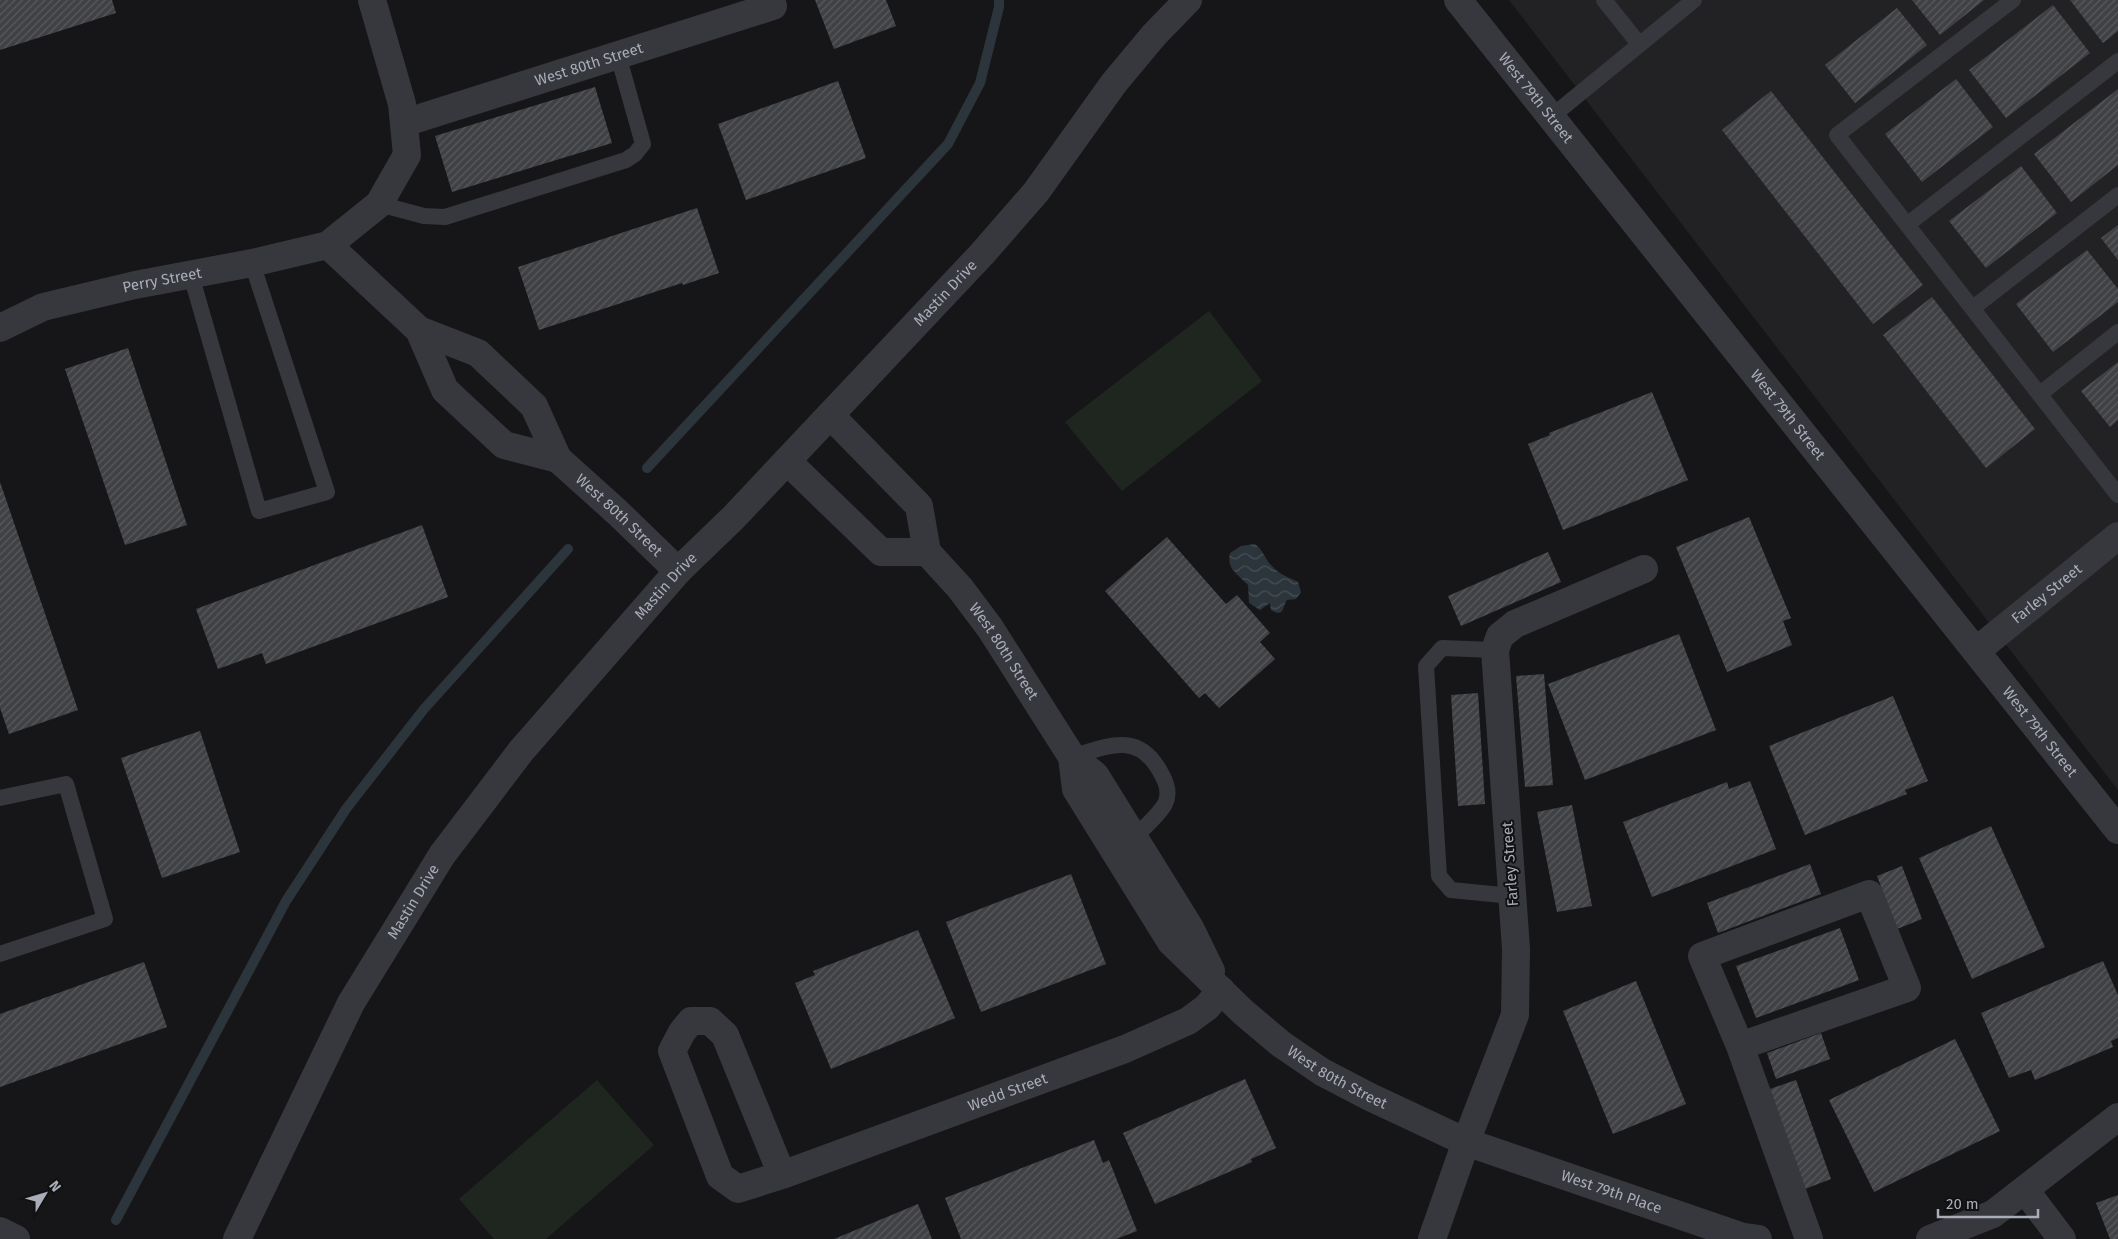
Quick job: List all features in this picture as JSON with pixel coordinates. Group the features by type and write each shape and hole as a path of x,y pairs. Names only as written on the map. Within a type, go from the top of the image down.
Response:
{"street":[{"path":"328,245 379,204 407,155 402,104 372,0"},
{"name":"Mastin Drive","path":"237,1239 351,1003 442,854 521,751 678,571 733,518 982,254 1036,192 1114,83 1154,35 1188,0"},
{"name":"West 79th Street","path":"1458,0 2118,830"},
{"name":"West 80th Street","path":"404,123 773,6"},
{"name":"West 80th Street","path":"328,245 419,330 478,353 534,406 558,459 617,512 678,571"},
{"name":"Perry Street","path":"0,328 42,307 135,285 252,263 328,245"},
{"name":"West 80th Street","path":"419,330 445,390 451,396 504,445 558,459"},
{"path":"787,461 881,552 927,552 919,506 830,415"},
{"name":"Farley Street","path":"1976,651 2118,536"},
{"name":"West 80th Street","path":"927,552 960,588 990,628 1072,757 1095,775 1123,845 1190,928 1221,990 1243,1012 1281,1044 1322,1072 1466,1142"},
{"path":"1495,650 1500,636 1515,624 1644,569"},
{"name":"Farley Street","path":"1432,1239 1466,1142 1515,1015 1516,949 1495,650"},
{"path":"1740,1046 1907,988 1869,894 1702,956 1740,1046 1809,1239"},
{"name":"Wedd Street","path":"782,1175 725,1035 710,1021 691,1021 682,1032 672,1051 720,1176 738,1189 782,1175 1125,1050 1188,1021 1207,1007 1221,990"},
{"path":"1930,1239 1993,1214 2118,1117"},
{"name":"West 79th Place","path":"1466,1142 1743,1237 1758,1239"},
{"path":"2025,1190 2062,1239"},
{"path":"0,1230 16,1239"}],"lane":[{"path":"1604,0 1640,44"},
{"path":"1551,117 1694,0"},
{"path":"2013,0 1838,135 2118,495"},
{"path":"379,204 424,216 445,217 626,160 635,154 643,144 618,55"},
{"path":"1908,224 2118,61"},
{"path":"1973,308 2118,195"},
{"path":"191,275 259,511 327,492 252,263"},
{"path":"2040,394 2118,332"},
{"path":"1495,650 1442,648 1426,666 1439,876 1451,890 1512,896"},
{"path":"1072,757 1107,746 1122,745 1140,748 1157,764 1168,785 1166,802 1123,845"},
{"path":"0,798 66,784 106,919 0,954"}],"shaded area":[{"path":"1509,0 2118,0 2118,790"},
{"path":"1209,311 1262,381 1122,491 1065,422"},
{"path":"597,1080 654,1145 546,1239 494,1239 459,1199"}],"water":[{"path":"1255,544 1276,570 1298,582 1301,592 1296,599 1287,600 1282,611 1279,613 1271,610 1270,603 1260,610 1249,603 1248,585 1234,571 1230,563 1230,553 1241,546"}],"building":[{"path":"0,0 112,0 116,13 0,50"},
{"path":"815,0 886,0 896,26 834,49"},
{"path":"1912,0 1984,0 1940,35"},
{"path":"2070,0 2118,0 2118,31 2103,43"},
{"path":"2053,5 2090,53 2006,118 1969,70"},
{"path":"1897,8 1927,45 1855,103 1825,65"},
{"path":"1956,79 1993,127 1922,182 1885,134"},
{"path":"838,81 866,158 746,200 718,124"},
{"path":"595,87 612,143 452,192 435,136"},
{"path":"2118,89 2118,165 2071,202 2034,154"},
{"path":"1771,91 1923,285 1873,324 1722,130"},
{"path":"2021,166 2057,213 1986,268 1949,221"},
{"path":"697,208 719,273 683,285 682,283 539,330 518,267"},
{"path":"2118,225 2118,260 2101,238"},
{"path":"2087,250 2118,289 2118,302 2053,352 2016,304"},
{"path":"1932,297 2035,429 1986,468 1883,335"},
{"path":"128,348 187,525 125,545 65,369"},
{"path":"2118,362 2118,420 2110,427 2081,391"},
{"path":"1652,392 1688,480 1563,530 1528,444 1550,435 1549,433"},
{"path":"0,482 78,710 9,734 0,708"},
{"path":"1749,517 1791,618 1783,621 1792,645 1727,672 1676,547"},
{"path":"422,525 448,597 266,664 262,653 218,669 196,609"},
{"path":"1167,537 1226,604 1237,595 1270,633 1260,642 1275,659 1219,708 1205,693 1199,698 1105,591"},
{"path":"1548,552 1561,582 1461,626 1448,596"},
{"path":"1679,634 1716,730 1585,780 1548,684"},
{"path":"1544,674 1553,785 1525,787 1516,676"},
{"path":"1478,693 1485,804 1458,806 1451,695"},
{"path":"1893,696 1928,781 1905,790 1907,794 1805,835 1769,746"},
{"path":"200,731 240,852 162,878 121,758"},
{"path":"1750,781 1776,849 1652,897 1623,822 1727,782 1729,789"},
{"path":"1572,805 1592,906 1557,912 1537,812"},
{"path":"1991,826 2045,947 1972,979 1919,858"},
{"path":"1810,864 1821,894 1718,933 1707,903"},
{"path":"1902,866 1922,919 1897,929 1877,876"},
{"path":"1071,874 1106,964 981,1012 946,922"},
{"path":"1840,928 1859,980 1756,1018 1736,966"},
{"path":"918,930 955,1018 831,1069 795,983 815,975 813,971"},
{"path":"2103,961 2118,995 2118,1038 2111,1041 2113,1047 2035,1080 2031,1070 2009,1078 1981,1013"},
{"path":"144,962 167,1027 0,1087 0,1014"},
{"path":"1636,981 1686,1104 1613,1134 1563,1011"},
{"path":"1821,1033 1830,1059 1776,1079 1767,1053"},
{"path":"1955,1039 2000,1131 1874,1192 1829,1100"},
{"path":"1245,1079 1276,1148 1251,1159 1252,1162 1155,1204 1123,1133"},
{"path":"1796,1080 1831,1179 1805,1189 1770,1089"},
{"path":"1094,1140 1103,1163 1109,1160 1137,1231 1116,1239 961,1239 945,1198"},
{"path":"2118,1195 2118,1239 2110,1239 2096,1203"},
{"path":"918,1204 932,1239 834,1239"}],"waterway":[{"path":"647,468 948,144 980,83 999,7 999,0"},
{"path":"116,1220 286,901 346,809 424,709 568,549"}]}
